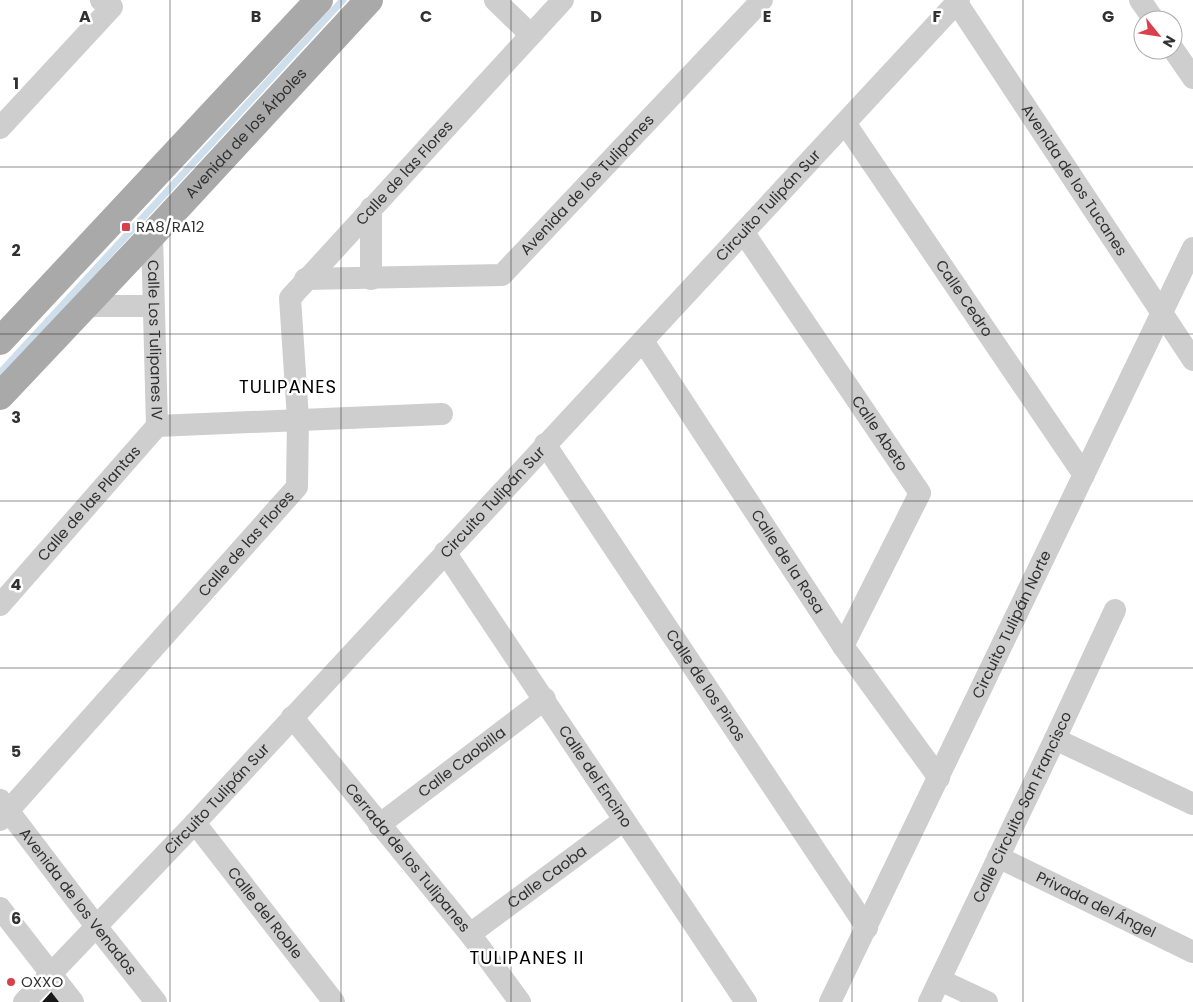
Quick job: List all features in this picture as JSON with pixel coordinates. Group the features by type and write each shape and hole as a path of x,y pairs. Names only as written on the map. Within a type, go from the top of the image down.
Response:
{"main road":[{"path":"0,341 319,0"},
{"name":"Avenida de los Árboles","path":"0,396 369,0"}],"street":[{"path":"0,128 112,8 101,0"},
{"path":"495,0 530,34"},
{"name":"Calle de las Flores","path":"3,810 297,487 298,419 290,298 563,0"},
{"name":"Avenida de los Tulipanes","path":"306,279 502,275 762,0"},
{"name":"Circuito Tulipán Sur","path":"24,1002 194,823 545,444 643,342 957,1"},
{"name":"Avenida de los Tucanes","path":"957,1 1193,360"},
{"path":"1181,60 1193,78"},
{"name":"Calle Cedro","path":"845,123 1084,475"},
{"path":"371,208 371,279"},
{"name":"Calle Abeto","path":"744,233 920,493 842,646"},
{"name":"Calle Los Tulipanes IV","path":"152,235 158,426 442,414"},
{"name":"Circuito Tulipán Norte","path":"830,1002 1193,248"},
{"path":"84,306 153,306"},
{"name":"Calle de la Rosa","path":"643,342 842,646 939,778"},
{"name":"Calle de las Plantas","path":"0,605 158,426"},
{"name":"Calle de los Pinos","path":"545,444 867,928"},
{"name":"Calle del Encino","path":"445,552 746,1002"},
{"name":"Calle Circuito San Francisco","path":"929,1002 1115,610"},
{"name":"Calle Caobilla","path":"379,825 545,699"},
{"name":"Cerrada de los Tulipanes","path":"292,717 470,934 520,1002"},
{"path":"1055,739 1193,804"},
{"name":"Avenida de los Venados","path":"3,810 156,1002"},
{"name":"Calle Caoba","path":"470,934 624,820"},
{"name":"Calle del Roble","path":"194,823 334,1002"},
{"name":"Privada del Ángel","path":"998,857 1193,952"},
{"path":"0,908 72,1002"},
{"path":"940,980 987,1002"}],"building":[{"path":"52,991 60,1002 42,1002"}],"waterway":[{"path":"0,373 343,0"}],"place":[{"name":"RA8/RA12","path":"126,227"},
{"name":"OXXO","path":"11,982"}],"district":[{"name":"TULIPANES","path":"288,387"},
{"name":"TULIPANES II","path":"527,958"}]}
